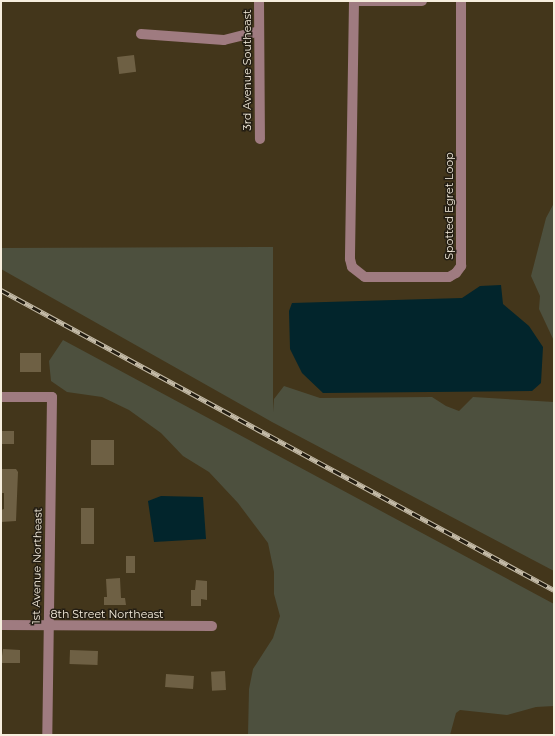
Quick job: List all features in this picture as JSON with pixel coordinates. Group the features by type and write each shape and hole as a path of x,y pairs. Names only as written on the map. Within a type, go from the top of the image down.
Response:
{"street":[{"name":"3rd Avenue Southeast","path":"259,1 260,139"},
{"path":"354,1 422,1"},
{"name":"Spotted Egret Loop","path":"354,1 350,259 352,267 365,277 449,276 456,273 461,266 461,1"},
{"path":"141,34 224,40 259,31"},
{"name":"1st Avenue Northeast","path":"1,397 52,397 47,625 47,735"},
{"name":"8th Street Northeast","path":"1,625 212,626"}],"green space":[{"path":"554,203 554,341 539,309 540,296 531,276 546,218"},
{"path":"273,247 273,412 274,399 284,386 320,398 432,397 446,406 459,411 473,397 554,402 554,571 272,422 1,269 1,248"},
{"path":"63,340 554,604 554,706 536,707 507,715 460,710 456,713 450,735 248,735 249,689 253,669 273,638 280,616 274,594 274,572 268,543 238,503 209,472 183,456 161,433 129,410 102,397 67,392 51,381 49,361"}],"water":[{"path":"501,285 503,304 529,326 543,347 541,383 532,391 323,393 302,373 290,349 289,311 292,303 462,298 480,286"},
{"path":"161,496 203,497 206,539 154,542 148,501"}],"building":[{"path":"134,55 136,72 119,74 117,57"},
{"path":"20,353 41,353 41,372 20,372"},
{"path":"1,431 14,431 14,444 1,444"},
{"path":"91,440 114,440 114,465 91,465"},
{"path":"1,469 16,469 18,472 16,521 1,522 1,510 4,509 4,493 1,493"},
{"path":"81,508 94,508 94,544 81,544"},
{"path":"126,556 135,556 135,573 126,573"},
{"path":"120,578 121,598 125,598 126,605 104,605 104,597 107,597 106,579"},
{"path":"196,580 207,581 207,600 201,599 201,606 191,606 191,590 195,590"},
{"path":"3,649 20,650 20,663 1,663"},
{"path":"70,650 98,651 97,665 70,664"},
{"path":"225,671 226,690 212,691 211,672"},
{"path":"166,674 194,676 193,689 165,687"}],"railway":[{"path":"1,290 554,590"}]}
